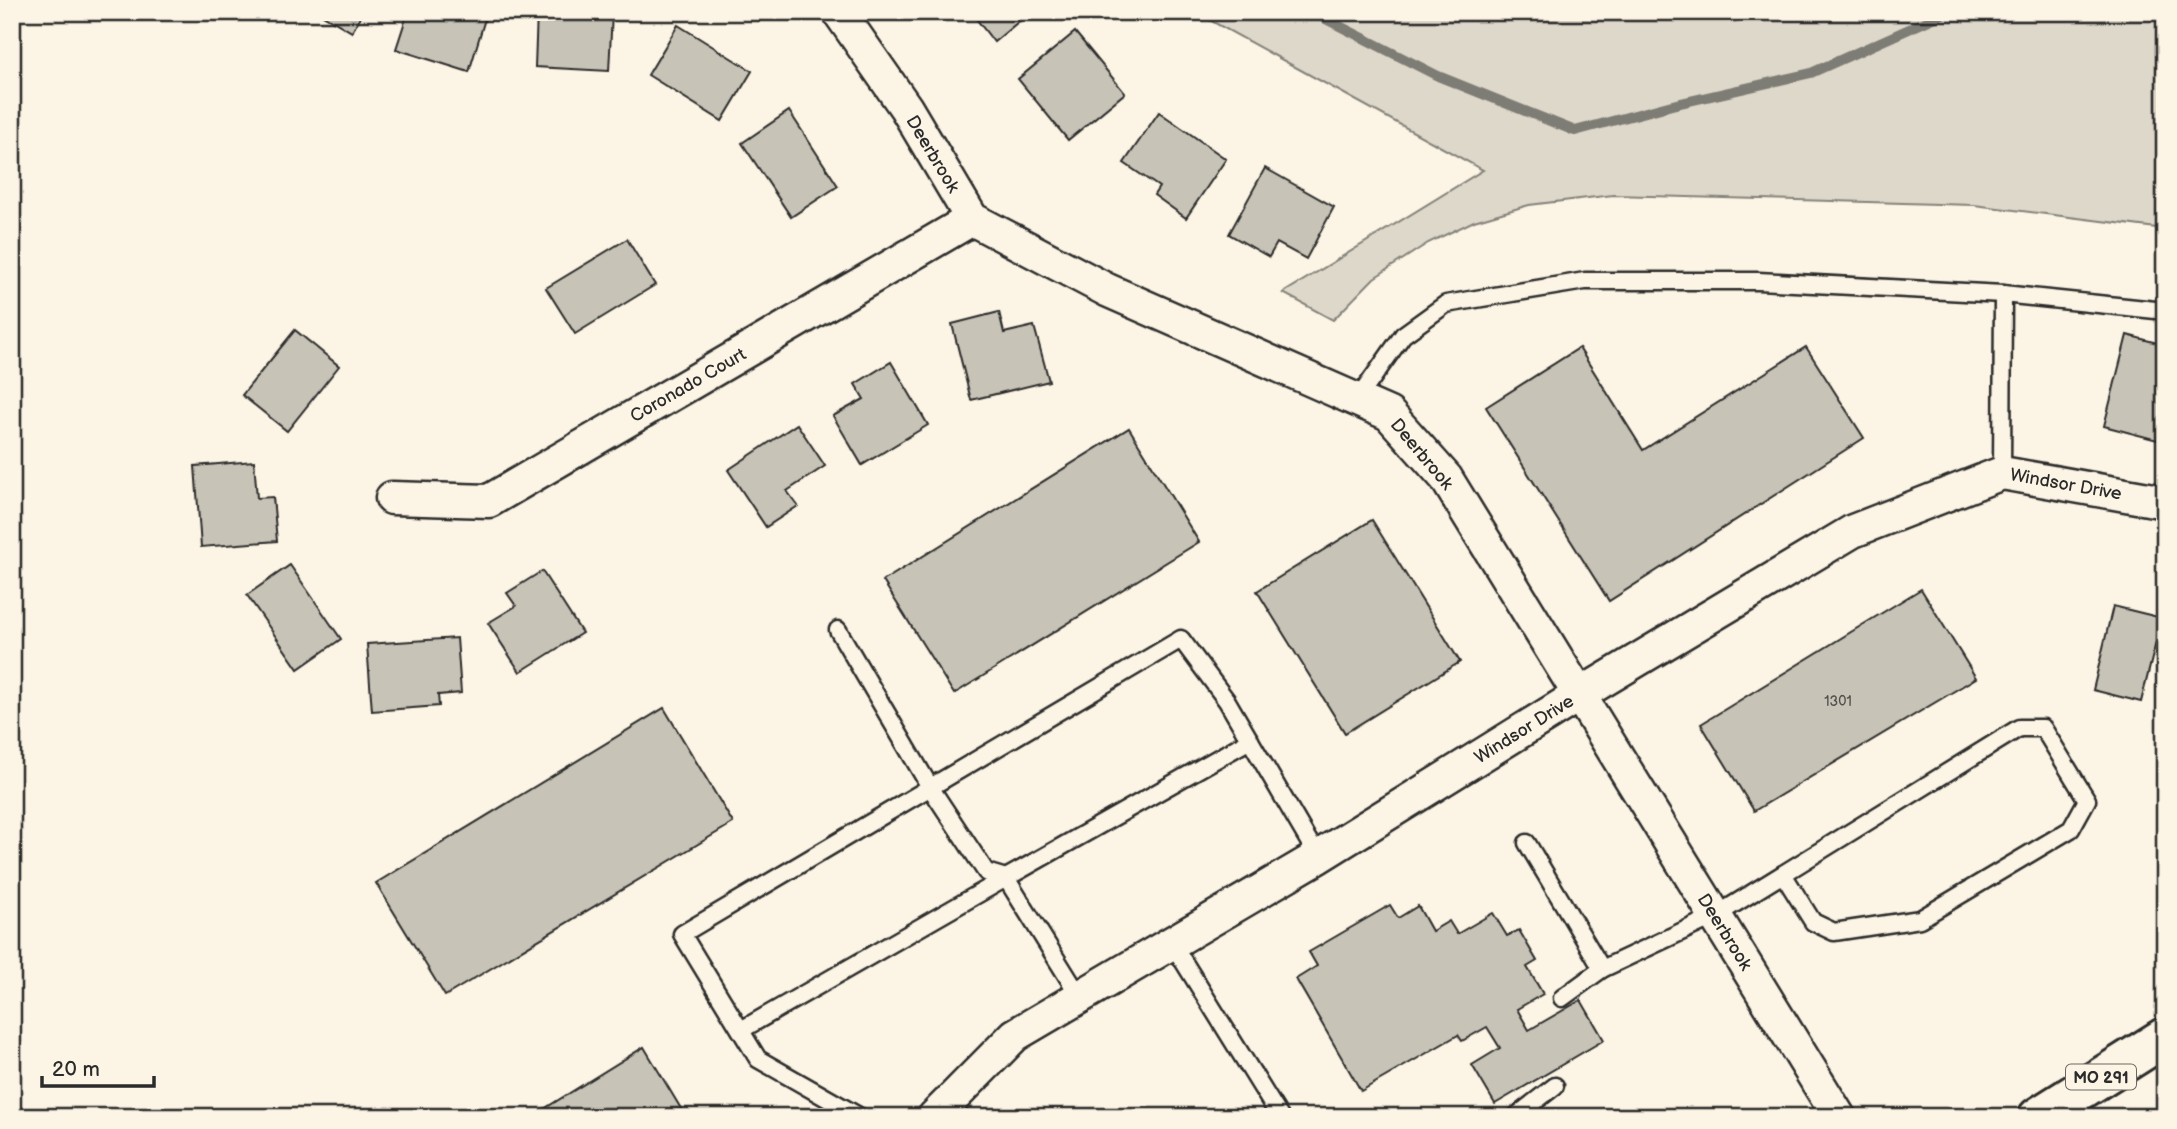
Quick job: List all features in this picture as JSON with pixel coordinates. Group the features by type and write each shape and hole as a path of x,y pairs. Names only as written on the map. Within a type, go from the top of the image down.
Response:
{"main road":[{"name":"MO 291","path":"2038,1117 2165,1037"}],"street":[{"name":"Deerbrook","path":"839,12 906,108 972,219 1107,290 1389,414 1446,478 1839,1117"},
{"name":"Coronado Court","path":"392,498 489,501 972,219"},
{"name":"Windsor Drive","path":"934,1117 1015,1035 1318,857 1579,695 1853,531 2002,473 2165,502"}],"lane":[{"path":"1357,400 1403,335 1446,304 1585,281 1758,281 2003,294 2165,311"},
{"path":"2002,473 2003,294"},
{"path":"838,630 930,787 986,873 1006,878 1080,996"},
{"path":"860,1117 758,1059 682,934 1181,639 1227,701 1318,857"},
{"path":"1562,998 1602,970 1715,916 2019,728 2043,727 2087,800 2071,829 1920,919 1834,932 1813,922 1783,874"},
{"path":"741,1030 1250,740"},
{"path":"1527,843 1602,970"},
{"path":"1172,943 1280,1117"},
{"path":"1515,1117 1555,1086"}],"shaded area":[{"path":"1195,12 2165,12 2165,229 1974,205 1613,195 1529,205 1474,221 1428,243 1374,278 1333,320 1283,293 1483,170"}],"building":[{"path":"318,12 363,12 352,32"},
{"path":"408,12 487,12 469,72 396,49"},
{"path":"537,12 612,13 609,71 535,67"},
{"path":"971,12 1030,12 994,42"},
{"path":"678,25 752,71 722,121 648,75"},
{"path":"1075,32 1125,93 1068,140 1018,79"},
{"path":"789,111 838,186 791,217 742,143"},
{"path":"1159,112 1226,159 1186,218 1154,195 1159,187 1124,163"},
{"path":"1265,168 1334,207 1306,259 1277,243 1269,257 1229,234"},
{"path":"627,239 655,285 575,334 546,288"},
{"path":"999,312 1004,333 1034,326 1049,381 971,400 952,324"},
{"path":"295,330 339,366 287,431 242,395"},
{"path":"2127,335 2165,345 2165,442 2104,426"},
{"path":"1806,347 1864,438 1609,601 1486,407 1579,348 1643,450"},
{"path":"891,362 928,425 862,465 833,416 864,399 855,384"},
{"path":"797,424 825,466 787,491 798,506 766,527 728,470"},
{"path":"1129,428 1199,542 954,694 883,581"},
{"path":"254,461 257,498 273,497 277,541 201,547 195,466"},
{"path":"1372,520 1460,662 1345,733 1257,591"},
{"path":"290,565 341,639 298,669 247,595"},
{"path":"542,571 582,633 520,672 488,623 516,606 507,593"},
{"path":"1921,589 1976,678 1754,811 1701,724"},
{"path":"2113,606 2162,618 2141,702 2093,690"},
{"path":"457,638 461,693 438,695 439,706 372,711 367,644"},
{"path":"664,708 733,823 445,996 376,883"},
{"path":"1390,905 1398,918 1418,906 1432,931 1449,921 1457,934 1493,913 1507,936 1519,930 1537,961 1527,967 1543,994 1517,1009 1529,1030 1581,1000 1604,1040 1495,1104 1472,1065 1500,1048 1487,1027 1462,1041 1458,1035 1361,1091 1296,979 1317,966 1309,952"},
{"path":"644,1047 686,1117 531,1117"}],"waterway":[{"path":"1312,12 1438,76 1575,131 1811,73 1947,12"},
{"path":"2152,12 2165,22"}]}
